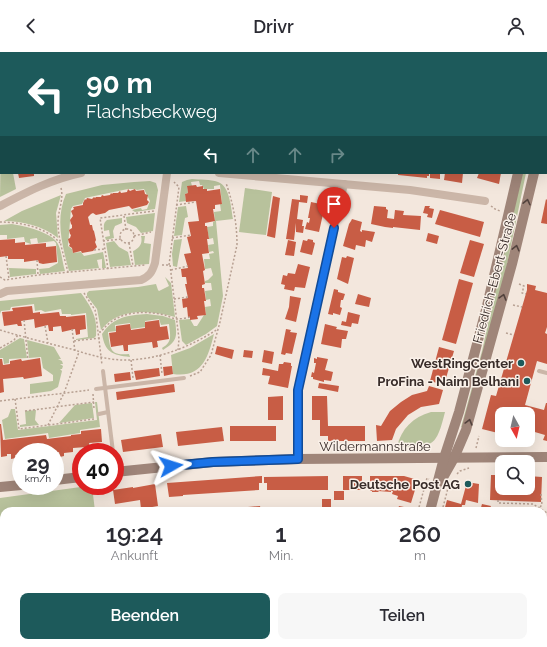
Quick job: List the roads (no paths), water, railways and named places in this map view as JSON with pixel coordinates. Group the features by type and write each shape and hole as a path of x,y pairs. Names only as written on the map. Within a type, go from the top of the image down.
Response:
{"main road":[{"name":"Friedrich-Ebert-Straße","path":"449,458 455,425 485,313 518,174"},
{"name":"Friedrich-Ebert-Straße","path":"449,458 466,430 512,264 534,174"},
{"name":"Wildermannstraße","path":"124,471 213,462 298,459 547,457"},
{"path":"431,507 437,484 449,458"},
{"path":"0,487 12,485"}],"street":[{"path":"0,206 38,186 77,174"},
{"path":"232,174 410,190 485,201"},
{"path":"0,294 7,291 141,280 147,277 152,273 155,263 167,175"},
{"path":"298,459 298,390 344,184"}],"lane":[{"path":"103,371 112,443"},
{"path":"539,371 547,373"},
{"path":"96,389 184,378"},
{"path":"97,414 108,412"}],"place":[{"name":"WestRingCenter","path":"521,363"},
{"name":"ProFina - Naim Belhani","path":"527,381"},
{"name":"Deutsche Post AG","path":"468,484"}]}
